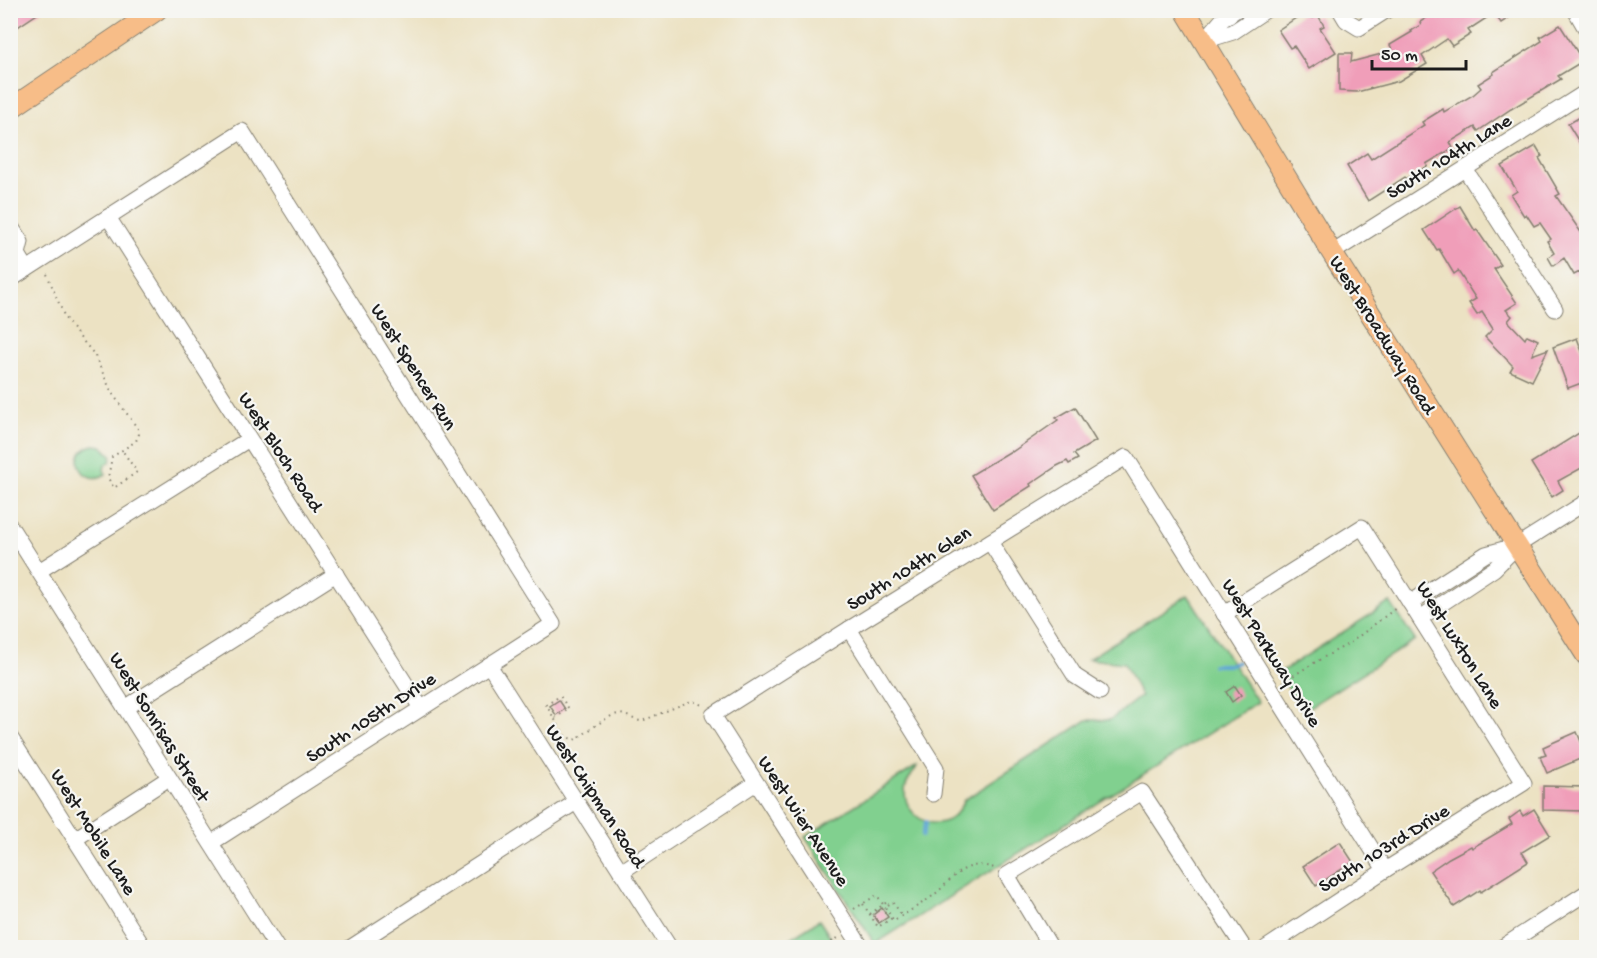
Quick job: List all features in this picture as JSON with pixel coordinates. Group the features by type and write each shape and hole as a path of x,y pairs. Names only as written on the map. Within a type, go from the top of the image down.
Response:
{"main road":[{"path":"10,109 157,10"},
{"name":"West Broadway Road","path":"1185,10 1332,253 1587,655"}],"street":[{"path":"1204,41 1222,20 1236,10"},
{"path":"1204,41 1233,32 1266,10"},
{"path":"1340,10 1346,20 1359,28 1387,10"},
{"path":"1575,10 1587,29"},
{"name":"South 104th Lane","path":"1332,253 1587,92"},
{"name":"West Spencer Run","path":"108,217 242,130 553,624"},
{"path":"1466,169 1555,309"},
{"path":"10,280 108,217"},
{"name":"West Bloch Road","path":"108,217 421,708"},
{"path":"10,225 21,242 14,253 34,265"},
{"path":"39,571 249,439"},
{"name":"South 104th Glen","path":"713,715 1126,457"},
{"name":"West Parkway Drive","path":"1126,457 1385,870"},
{"path":"1420,618 1494,569 1518,545 1587,502"},
{"name":"West Sonrisas Street","path":"10,526 277,948"},
{"name":"West Luxton Lane","path":"1224,614 1362,527 1405,604 1420,618 1524,783"},
{"path":"990,542 1075,676 1100,692"},
{"path":"1405,604 1486,554 1518,545"},
{"path":"125,708 336,574"},
{"name":"South 105th Drive","path":"211,843 553,624"},
{"path":"849,628 936,768 933,794"},
{"name":"West Chipman Road","path":"489,665 621,872 664,946"},
{"name":"West Wier Avenue","path":"713,715 862,948"},
{"name":"West Mobile Lane","path":"10,737 144,948"},
{"path":"75,839 169,778"},
{"path":"621,872 756,783"},
{"name":"South 103rd Drive","path":"1266,948 1524,783"},
{"path":"1051,948 1007,875 1142,792 1244,948"},
{"path":"350,948 576,802"},
{"path":"1501,948 1587,893"}],"path":[{"path":"34,265 71,327 94,354 112,393 138,429 139,438 112,457 108,478 114,488 137,472 122,450"},
{"path":"1272,690 1350,643 1381,618 1405,604"},
{"path":"555,718 569,709 560,696 546,705 565,736 574,740 618,714 642,721 693,701 708,708 713,715"},
{"path":"821,948 863,904 877,895 894,921 929,899 965,868 982,865 998,869 1007,875"},
{"path":"870,914 887,902 888,905 893,902 902,916"},
{"path":"863,904 878,927 892,918"}],"green space":[{"path":"94,445 102,446 112,456 110,462 105,465 106,474 90,477 80,468 79,461 85,449"},
{"path":"1188,595 1258,702 875,944 805,837 917,766 906,785 905,794 910,809 922,820 938,823 946,821 955,815 964,800 1087,720 1110,720 1141,696 1124,663 1088,659"},
{"path":"1390,602 1415,640 1303,711 1279,673"},
{"path":"819,920 837,947 776,947"}],"building":[{"path":"10,10 43,10 10,32"},
{"path":"1308,10 1313,18 1318,15 1324,26 1320,28 1336,52 1309,69 1294,46 1290,48 1278,30"},
{"path":"1439,10 1521,10 1501,23 1494,13 1468,30 1471,34 1452,46 1447,39 1422,56 1427,64 1399,81 1357,92 1339,91 1339,53 1352,53 1351,62 1393,51 1390,45 1412,32 1421,25 1420,22"},
{"path":"1560,25 1583,61 1558,76 1561,79 1478,131 1475,127 1450,142 1453,148 1426,164 1428,166 1406,179 1405,177 1368,201 1347,166 1367,153 1371,159 1424,125 1422,122 1473,95 1481,88 1478,84 1542,41 1540,37"},
{"path":"1587,113 1587,155 1568,124"},
{"path":"1536,146 1542,156 1539,158 1560,194 1556,196 1587,241 1587,268 1574,275 1564,258 1553,266 1548,257 1554,253 1547,241 1551,239 1540,223 1534,226 1526,214 1524,216 1511,195 1517,191 1502,166"},
{"path":"1460,206 1475,231 1477,230 1501,265 1494,269 1517,303 1506,310 1512,316 1508,321 1525,339 1527,335 1538,340 1532,355 1548,349 1532,381 1510,371 1513,366 1485,337 1493,329 1482,312 1477,315 1469,303 1476,299 1458,271 1454,274 1424,230"},
{"path":"1577,338 1587,365 1587,381 1568,388 1553,347"},
{"path":"1075,407 1096,441 1074,454 1078,459 1069,464 1067,461 1057,466 993,510 971,475 1012,452 1058,420 1056,418"},
{"path":"1587,428 1587,465 1558,481 1563,490 1552,497 1531,463"},
{"path":"1235,686 1241,695 1232,702 1226,692"},
{"path":"559,700 565,709 556,715 550,706"},
{"path":"1577,732 1587,756 1547,773 1540,757 1546,755 1543,747"},
{"path":"1543,786 1586,787 1585,811 1543,810"},
{"path":"1534,809 1550,835 1522,852 1528,862 1454,907 1430,871 1449,858 1471,846 1472,848 1512,824 1509,819 1520,811 1523,816"},
{"path":"1340,842 1353,862 1316,886 1303,866"},
{"path":"882,908 888,917 879,923 873,915"}],"waterway":[{"path":"1213,665 1231,665 1238,662"},
{"path":"922,836 926,822"}]}
